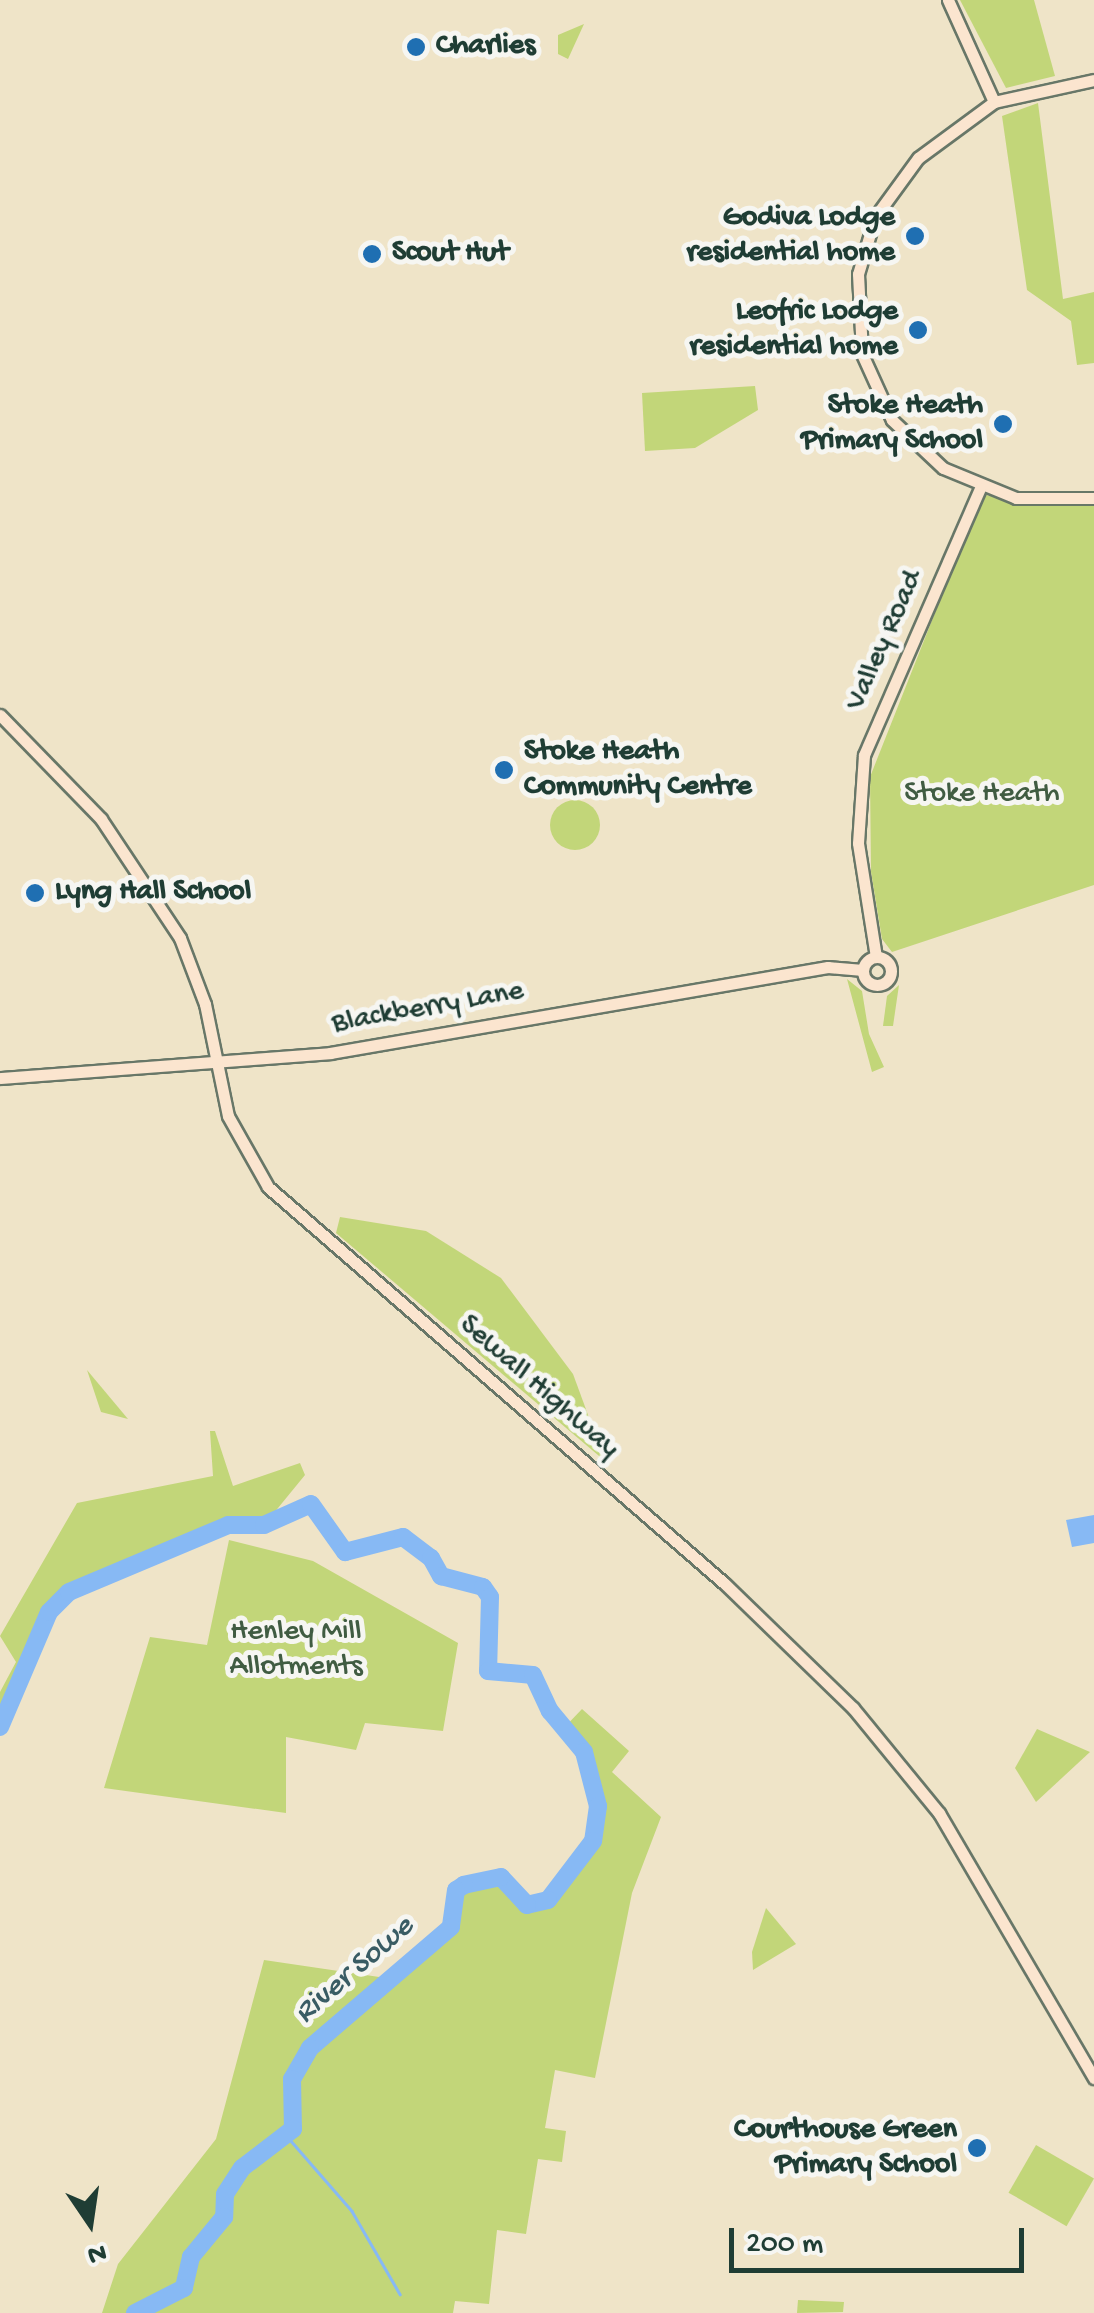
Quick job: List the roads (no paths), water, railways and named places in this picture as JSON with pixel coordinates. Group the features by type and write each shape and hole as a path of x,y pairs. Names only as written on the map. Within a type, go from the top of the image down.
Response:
{"street":[{"path":"948,0 994,102"},
{"path":"1094,80 994,102 935,144 900,180 875,217 856,292 862,354 885,410 926,457 980,488 1034,501 1094,498"},
{"name":"Valley Road","path":"876,957 856,820 867,744 980,488"},
{"name":"Sewall Highway","path":"0,715 70,783 146,883 190,959 238,1138 283,1203 725,1584 886,1746 965,1854 1094,2078"},
{"path":"862,970 876,957"},
{"name":"Blackberry Lane","path":"0,1078 215,1058 330,1053 828,966 862,970 873,985 887,981 890,964 876,957"}],"water":[{"path":"1094,1515 1094,1543 1072,1547 1066,1520"}],"waterway":[{"name":"River Sowe","path":"0,1727 49,1612 69,1592 228,1525 264,1525 311,1504 345,1552 403,1537 431,1558 441,1576 483,1587 490,1597 488,1671 533,1675 550,1711 584,1752 598,1806 593,1841 548,1900 527,1905 501,1877 464,1885 456,1890 451,1927 310,2048 292,2079 293,2129 242,2168 225,2194 224,2217 191,2257 184,2288 135,2313"},
{"path":"286,2135 352,2211 400,2294"}],"place":[{"name":"Charlies","path":"416,47"},
{"name":"Godiva Lodge residential home","path":"915,236"},
{"name":"Scout Hut","path":"372,254"},
{"name":"Leofric Lodge residential home","path":"918,330"},
{"name":"Stoke Heath Primary School","path":"1003,424"},
{"name":"Stoke Heath Community Centre","path":"504,770"},
{"name":"Lyng Hall School","path":"35,893"},
{"name":"Courthouse Green Primary School","path":"977,2148"}],"park label":[{"name":"Stoke Heath","path":"982,795"},
{"name":"Henley Mill Allotments","path":"296,1650"}]}
